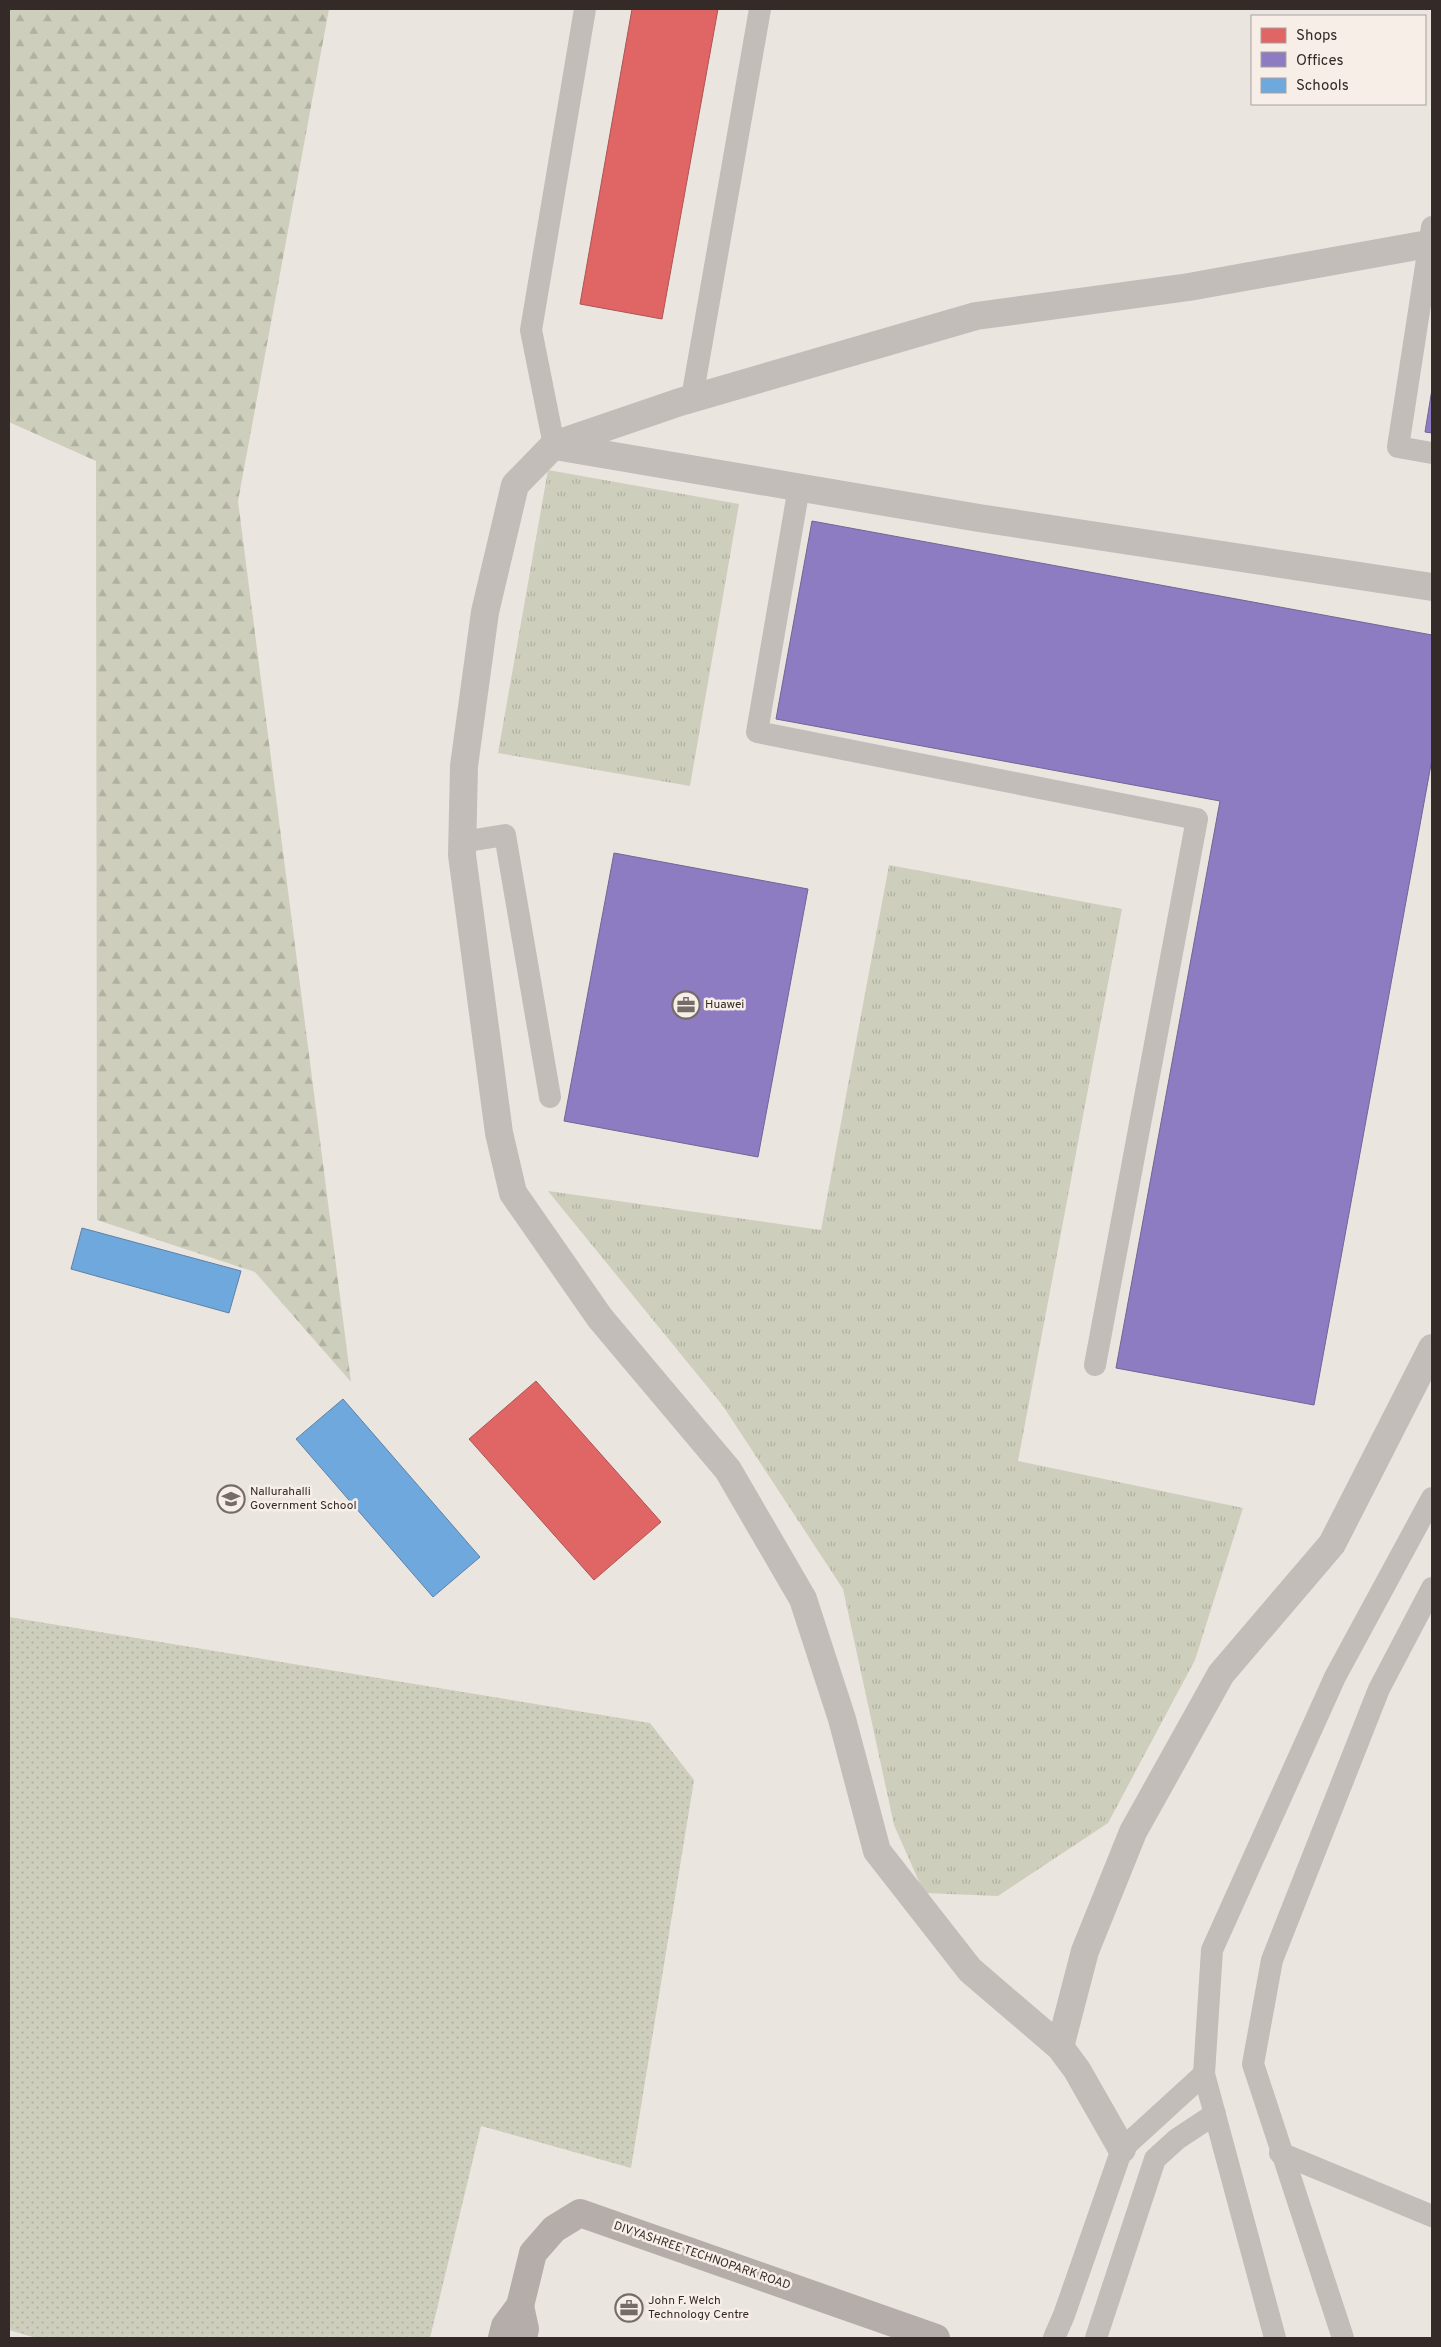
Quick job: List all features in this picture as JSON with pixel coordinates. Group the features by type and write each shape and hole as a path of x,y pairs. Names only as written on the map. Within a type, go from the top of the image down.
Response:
{"street":[{"path":"1122,2149 1077,2070 1060,2048 970,1970 877,1851 842,1719 802,1599 728,1470 600,1318 514,1193 499,1133 462,842 464,766 487,603 515,484 554,445 692,398 976,316 1189,287 1430,235"},
{"path":"554,445 979,518 1432,587"},
{"path":"1060,2048 1085,1951 1133,1832 1221,1674 1332,1544 1432,1348"},
{"name":"DIVYASHREE TECHNOPARK ROAD","path":"520,2306 533,2253 554,2229 580,2213 936,2338"},
{"path":"502,2338 505,2326 520,2306"},
{"path":"520,2306 525,2328 523,2338"}],"lane":[{"path":"554,445 531,330 585,9"},
{"path":"692,398 760,9"},
{"path":"1430,235 1398,447 1432,454"},
{"path":"799,487 757,732 1197,819 1096,1365"},
{"path":"462,842 505,835 550,1097"},
{"path":"1275,2338 1204,2074 1212,1950 1336,1677 1432,1498"},
{"path":"1343,2338 1280,2153 1253,2064 1272,1960 1379,1689 1432,1588"},
{"path":"1054,2338 1064,2315 1122,2149 1204,2074"},
{"path":"1096,2338 1155,2159 1177,2140 1214,2114"},
{"path":"1280,2153 1432,2216"}],"green space":[{"path":"9,9 329,9 238,501 351,1382 255,1272 97,1220 96,461 9,422"},
{"path":"548,470 739,504 690,786 498,753"},
{"path":"889,865 1122,909 1018,1461 1243,1508 1195,1660 1108,1823 998,1896 924,1893 894,1825 843,1589 723,1406 548,1191 821,1230"},
{"path":"9,1617 650,1723 694,1780 631,2168 481,2126 430,2338 36,2338 9,2330"}],"building: Shops":[{"path":"632,9 718,9 662,319 580,304"},
{"path":"536,1381 661,1522 594,1580 469,1439"}],"building: Offices":[{"path":"1432,389 1432,433 1425,432"},
{"path":"812,521 1432,635 1432,759 1314,1405 1116,1368 1220,801 776,719"},
{"name":"Huawei","path":"614,853 808,889 758,1157 564,1121"}],"building: Schools":[{"path":"82,1228 241,1271 229,1313 71,1269"},
{"path":"343,1399 480,1557 433,1597 296,1439"}],"place":[{"name":"Huawei","path":"686,1005"},
{"name":"Nallurahalli Government School","path":"231,1499"},
{"name":"John F. Welch Technology Centre","path":"629,2308"}]}
